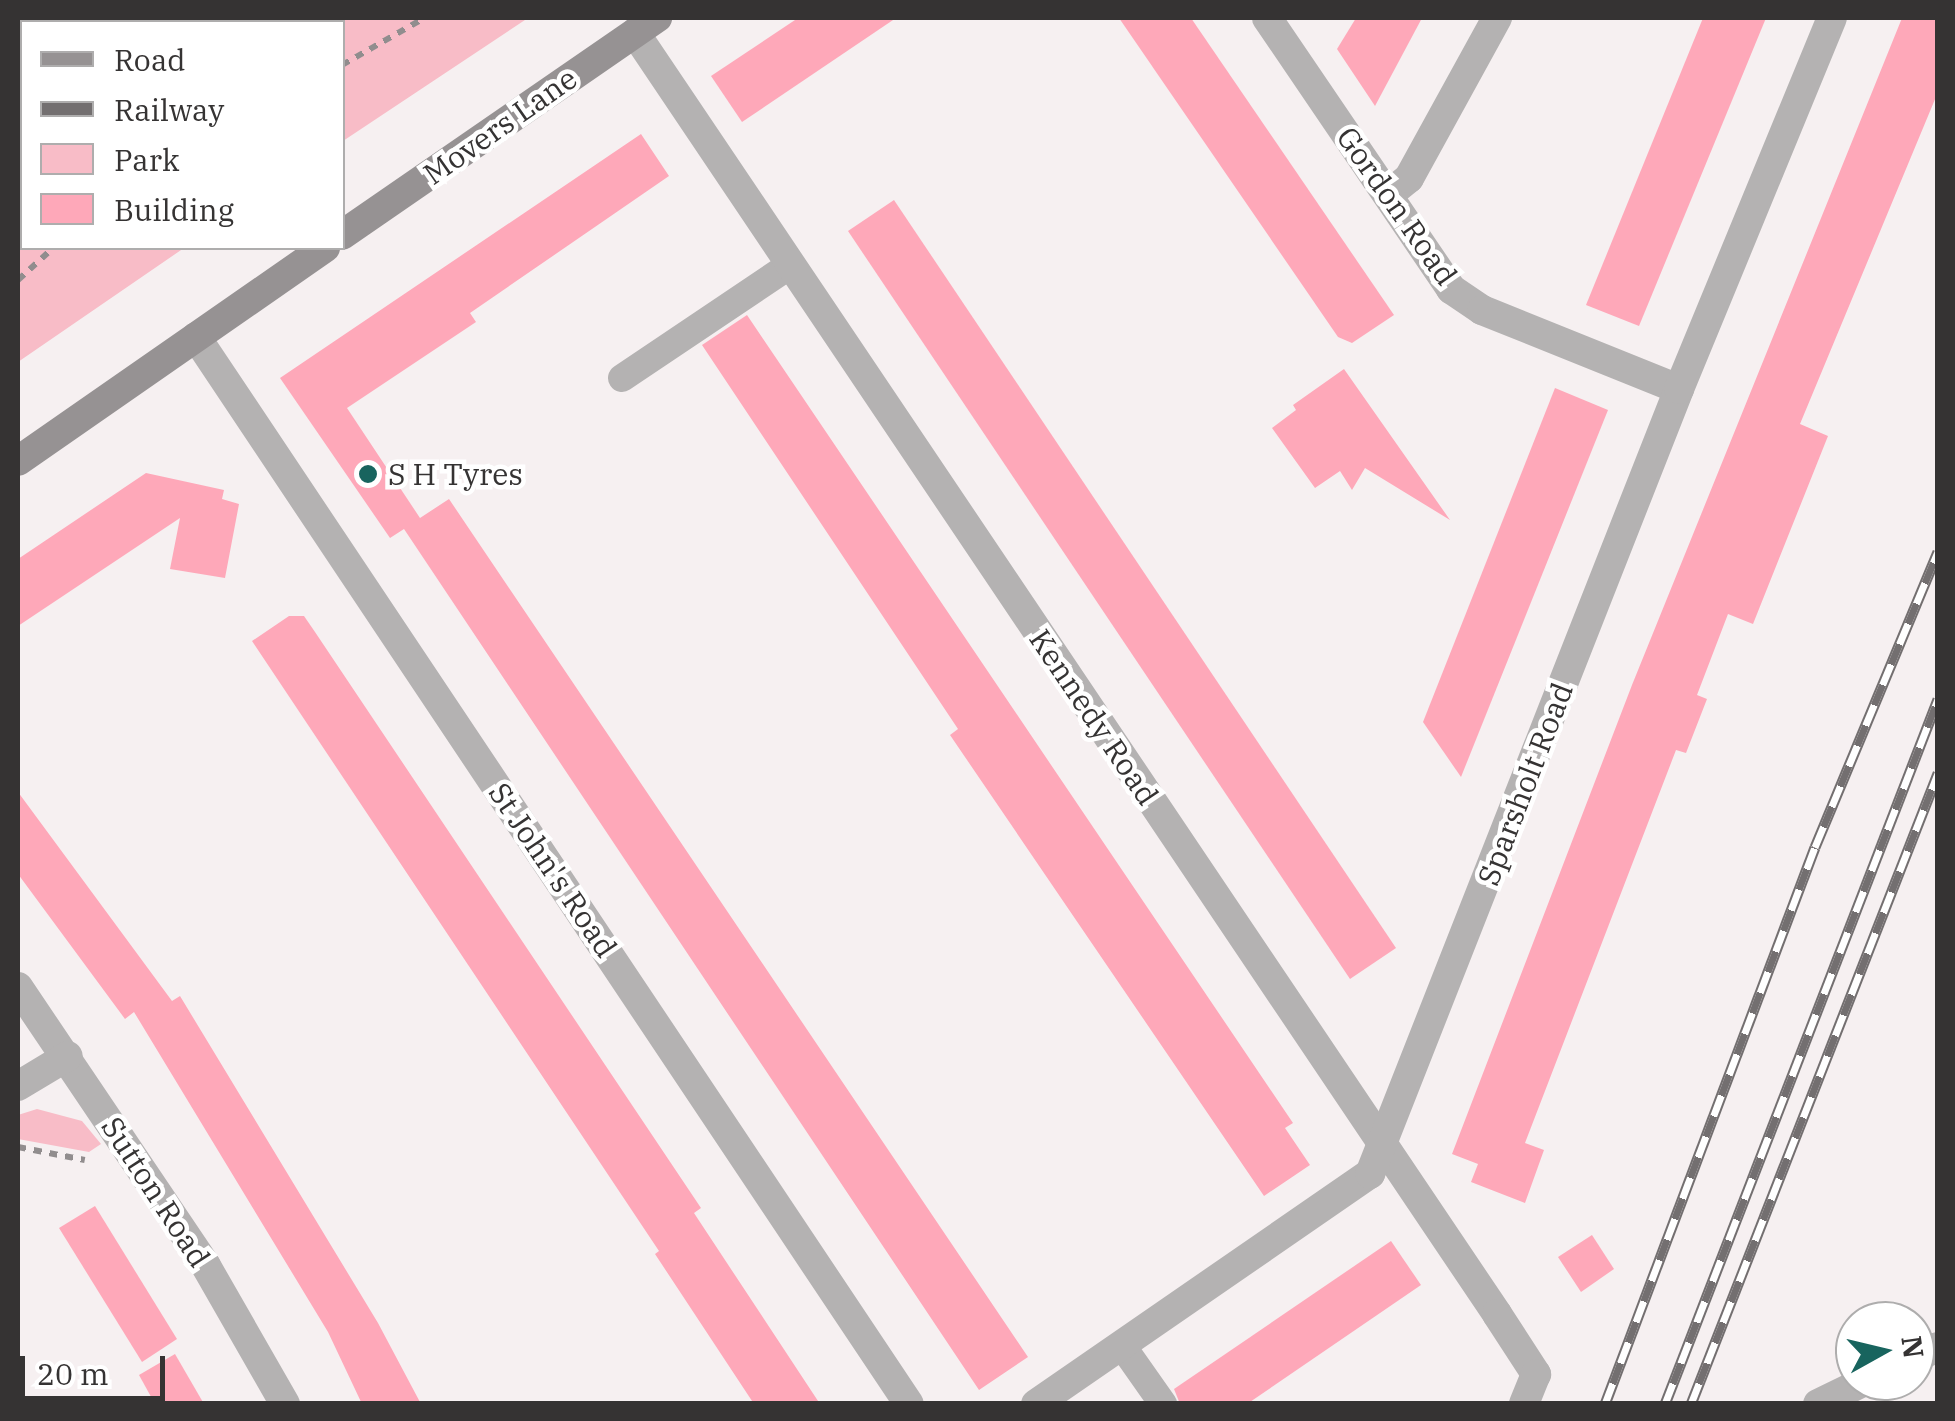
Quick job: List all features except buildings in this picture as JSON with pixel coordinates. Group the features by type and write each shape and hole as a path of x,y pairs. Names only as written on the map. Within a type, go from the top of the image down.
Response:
{"street":[{"name":"Gordon Road","path":"1267,18 1451,289 1482,310 1679,389"},
{"path":"1388,195 1410,178 1497,18"},
{"name":"Sparsholt Road","path":"1036,1404 1370,1174 1679,389 1832,18"},
{"name":"Movers Lane","path":"345,233 646,25"},
{"name":"Kennedy Road","path":"646,25 790,265 1346,1092 1384,1142 1536,1374 1524,1404"},
{"path":"18,461 322,250"},
{"name":"St John's Road","path":"196,336 909,1404"},
{"name":"Sutton Road","path":"18,987 206,1266 285,1404"},
{"path":"18,1086 68,1056"}],"lane":[{"path":"622,378 790,265"},
{"path":"1123,1346 1163,1404"}],"path":[{"path":"345,63 424,18"},
{"path":"18,280 51,250"},
{"path":"18,1146 104,1164"}],"green space":[{"path":"18,18 528,18 345,140 345,20 20,20 20,250 181,250 18,362"},
{"path":"37,1109 82,1121 101,1144 89,1152 18,1139 18,1115"}],"railway":[{"path":"1605,1404 1815,847 1938,552"},
{"path":"1665,1404 1938,699"},
{"path":"1691,1404 1938,773"}],"place":[{"name":"S H Tyres","path":"368,474"}]}
